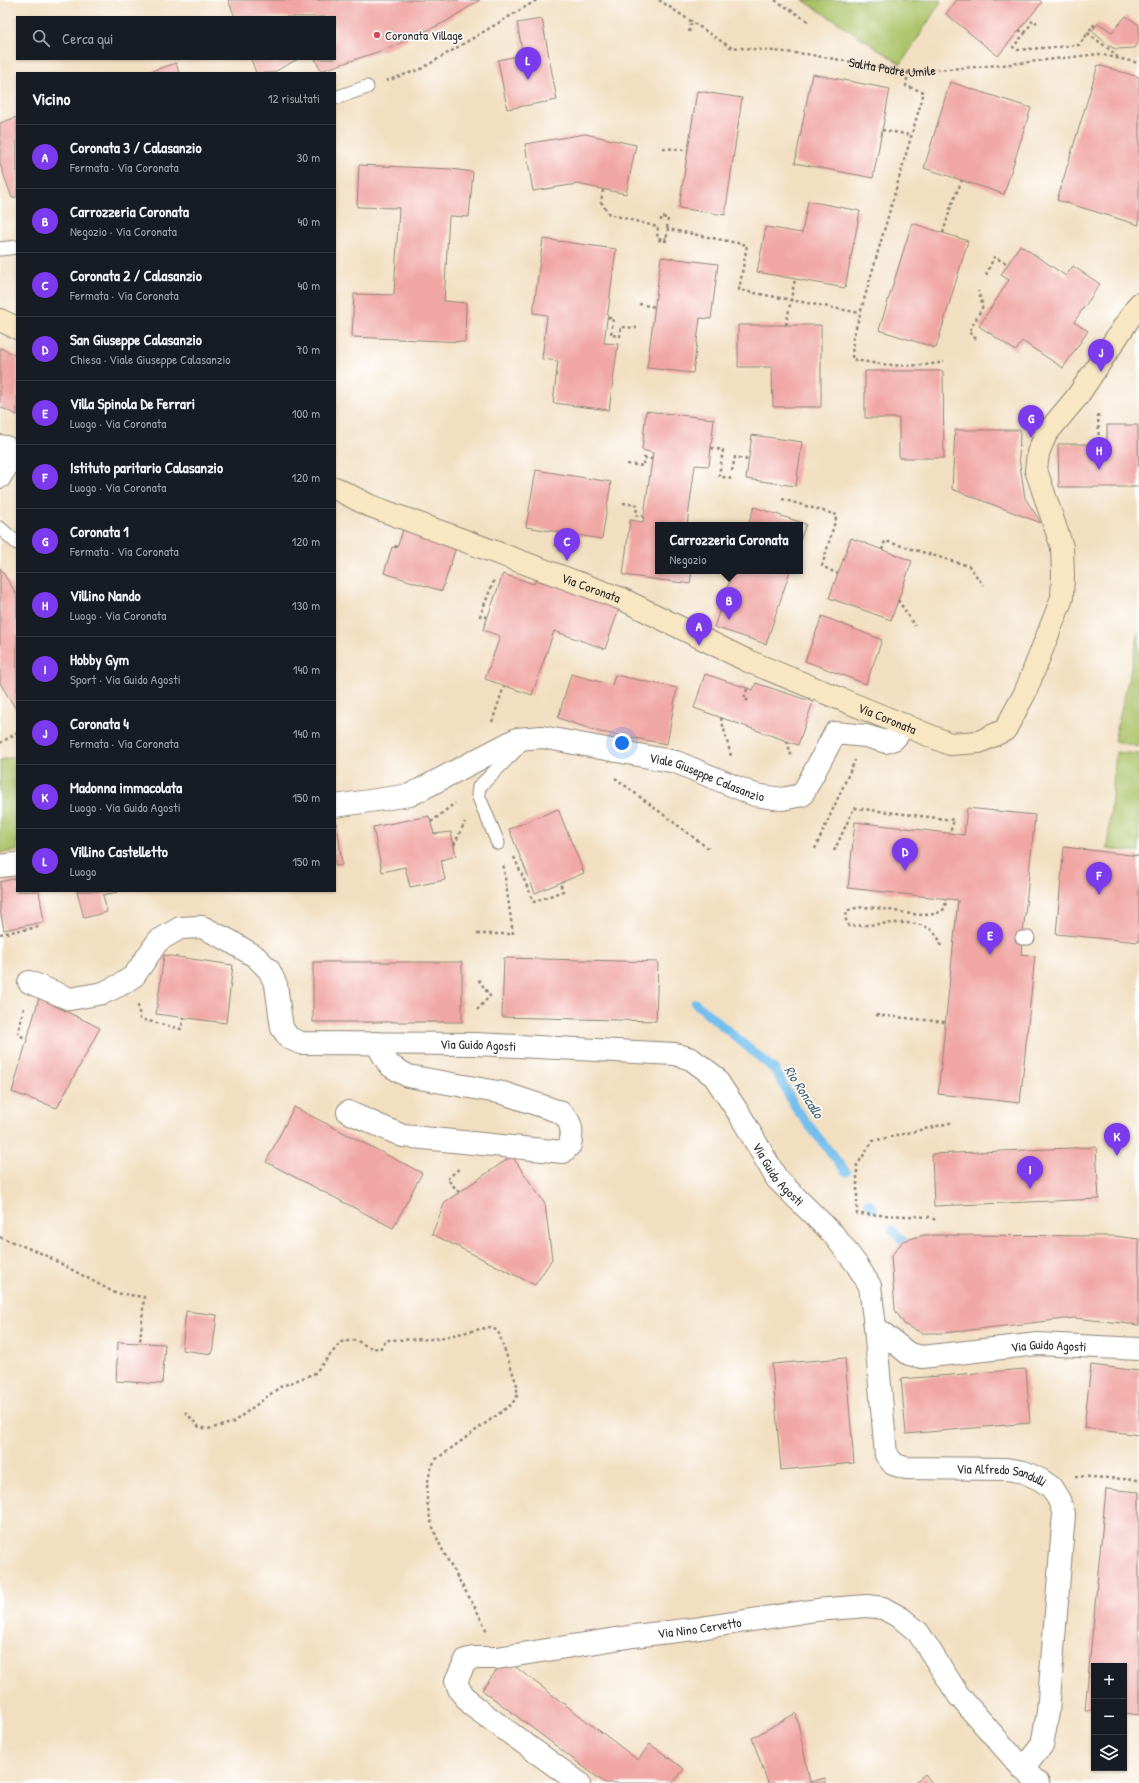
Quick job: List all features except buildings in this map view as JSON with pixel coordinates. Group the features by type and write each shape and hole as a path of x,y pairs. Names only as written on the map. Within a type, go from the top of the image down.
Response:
{"street":[{"name":"Via Coronata","path":"336,489 368,506 622,599 748,661 950,744 980,742 1005,730 1025,693 1062,598 1062,547 1036,470 1038,453 1046,434 1077,397 1139,304"},
{"path":"0,320 16,328"},
{"path":"0,446 6,447 9,455 8,464 0,477"},
{"name":"Viale Giuseppe Calasanzio","path":"336,806 410,794 517,739 526,737 542,737 676,762 755,795 782,800 802,794 835,733 866,736 886,742 894,739 905,726"},
{"path":"0,866 16,864"},
{"name":"Via Guido Agosti","path":"29,982 70,999 103,993 134,976 158,941 180,928 202,927 230,941 256,957 269,970 276,985 282,1028 289,1038 301,1043 476,1044 675,1054 691,1060 714,1076 740,1115 777,1179 833,1234 857,1265 870,1286 875,1327 909,1354 922,1357 1038,1344 1139,1349"},
{"path":"348,1112 403,1136 563,1152 570,1145 572,1126 568,1117 560,1112 503,1093 408,1076 389,1065 376,1043"},
{"name":"Via Alfredo Sandulli","path":"875,1327 886,1455 893,1464 906,1468 1006,1469 1024,1472 1041,1480 1051,1487 1059,1500 1064,1514 1048,1712 1042,1745 1030,1776"},
{"name":"Via Nino Cervetto","path":"579,1783 474,1706 460,1691 456,1681 466,1660 474,1658 496,1658 634,1636 694,1629 816,1610 867,1606 883,1608 901,1618 918,1632 959,1696 1030,1776"}],"lane":[{"path":"336,98 367,87"},
{"path":"0,249 16,247"},
{"path":"0,528 16,542"},
{"path":"498,842 478,795 479,787 517,749 526,737"}],"path":[{"path":"367,87 421,69 537,0"},
{"name":"Salita Padre Umile","path":"659,0 692,20 730,47 806,54 908,72 1002,65 1099,54 1139,63"},
{"path":"775,0 808,21"},
{"path":"689,32 692,20"},
{"path":"1037,23 1033,20 1025,33 1013,47 1018,50 1079,45 1093,25 1095,27"},
{"path":"1019,30 1025,33"},
{"path":"1088,33 1097,42 1113,51 1119,59"},
{"path":"908,72 906,86 924,92 853,338 852,359 872,364 924,366 944,362"},
{"path":"882,130 912,135"},
{"path":"663,148 688,150"},
{"path":"943,233 951,206 962,180"},
{"path":"603,190 601,202 609,214 658,226 657,238 665,239 668,218 661,217 661,221"},
{"path":"658,240 666,241 668,229 747,245 739,290 860,313"},
{"path":"986,276 994,257 1008,264"},
{"path":"786,324 795,279"},
{"path":"976,339 969,332 983,306 978,291"},
{"path":"639,304 655,307"},
{"path":"608,318 613,318 610,335 620,336 620,327 637,328"},
{"path":"711,448 723,450 719,476 732,479"},
{"path":"732,471 735,457 748,460"},
{"path":"626,464 643,466 644,458 652,458"},
{"path":"782,499 837,514 822,566 838,574"},
{"path":"623,503 637,505 636,515 644,517"},
{"path":"882,550 884,541 969,566 983,585"},
{"path":"487,617 480,616 503,555"},
{"path":"898,600 915,626"},
{"path":"744,698 750,701"},
{"path":"722,718 738,788"},
{"path":"0,744 16,734"},
{"path":"815,849 866,736"},
{"path":"612,776 709,849"},
{"path":"431,822 464,796 478,795"},
{"path":"834,851 854,808 954,820 950,833"},
{"path":"477,934 513,934 502,858 498,842"},
{"path":"514,857 534,902 563,891 560,883"},
{"path":"941,946 936,934 925,927 905,922 880,923 862,927 849,926 845,918 847,911 855,907 876,907 927,915 940,913 946,908 946,899"},
{"path":"0,934 40,927"},
{"path":"134,976 140,1019 181,1029 184,1017"},
{"path":"477,1010 490,996 478,979"},
{"path":"26,1040 18,1034 29,982"},
{"path":"876,1015 945,1022"},
{"path":"935,1220 931,1217 857,1214 857,1165 873,1141 954,1122"},
{"path":"0,1237 43,1254 115,1293 144,1297 140,1343"},
{"path":"185,1412 199,1427 208,1429 232,1422 280,1387 315,1373 341,1342 356,1340 368,1347 380,1349 386,1340 435,1339 490,1327 498,1331 517,1385 517,1396 507,1408 435,1460 430,1470 426,1488 426,1503 430,1518 451,1566 469,1600 480,1615 488,1635"},
{"path":"1103,1479 1139,1480"}],"green space":[{"path":"803,0 942,0 901,64"},
{"path":"1139,632 1139,747 1114,741"},
{"path":"1116,752 1139,754 1139,852 1107,849"},
{"path":"16,757 16,851 0,853 0,760"}],"waterway":[{"name":"Rio Roncallo","path":"695,1003 775,1070 796,1109 846,1172"},
{"name":"Rio Roncallo","path":"869,1203 874,1209"},
{"name":"Rio Roncallo","path":"892,1230 903,1241"}],"place":[{"name":"Coronata Village","path":"377,35"},
{"name":"Villino Castelletto","path":"528,80"},
{"name":"Coronata 4","path":"1101,372"},
{"name":"Coronata 1","path":"1031,438"},
{"name":"Villino Nando","path":"1099,470"},
{"name":"Coronata 2 / Calasanzio","path":"567,561"},
{"name":"Carrozzeria Coronata","path":"729,620"},
{"name":"Coronata 3 / Calasanzio","path":"699,646"},
{"name":"San Giuseppe Calasanzio","path":"905,871"},
{"name":"Istituto paritario Calasanzio","path":"1099,895"},
{"name":"Villa Spinola De Ferrari","path":"990,955"},
{"name":"Madonna immacolata","path":"1117,1156"},
{"name":"Hobby Gym","path":"1030,1189"}]}
